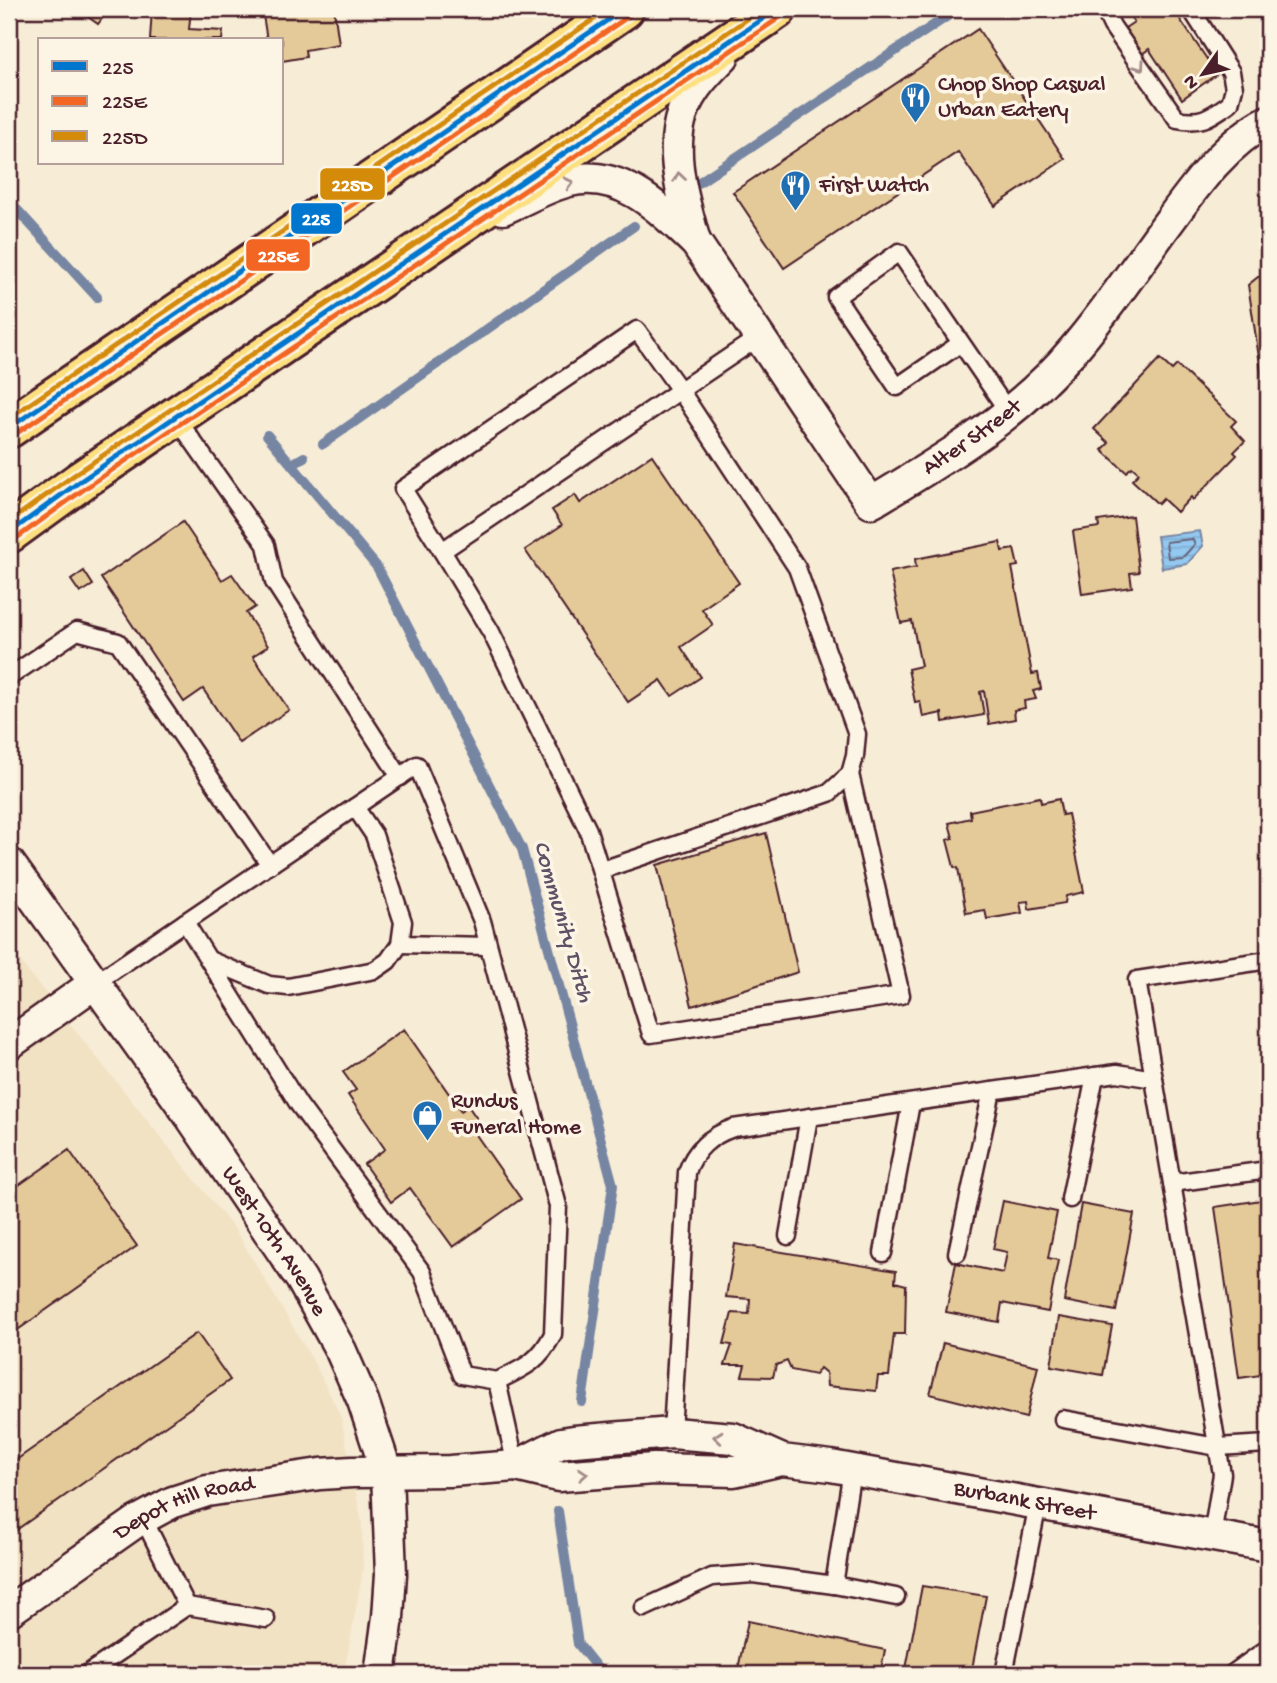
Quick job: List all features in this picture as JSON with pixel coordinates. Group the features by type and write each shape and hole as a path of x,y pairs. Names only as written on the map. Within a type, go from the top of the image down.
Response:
{"main road":[{"path":"9,428 624,9"},
{"path":"9,533 174,416 764,18"}],"street":[{"name":"Alter Street","path":"695,243 677,172 678,134 683,110 694,90 764,18"},
{"name":"Alter Street","path":"439,238 568,181 594,178 613,182 639,194 661,209 695,243 871,503 944,459 1009,413 1049,378 1073,351 1213,166 1245,137 1268,121"},
{"name":"West 10th Avenue","path":"9,863 197,1127 318,1307 363,1401 387,1473 391,1574 380,1674"},
{"path":"9,1044 95,983"},
{"name":"Burbank Street","path":"516,1466 561,1443 672,1433 733,1438 782,1460 852,1469 1268,1546"},
{"name":"Burbank Street","path":"387,1473 516,1466 558,1476 654,1468 734,1471 782,1460"},
{"name":"Depot Hill Road","path":"9,1611 143,1518 173,1502 207,1491 320,1474 387,1473"}],"lane":[{"path":"1104,9 1112,26 1177,119 1190,122 1207,119 1230,103 1234,88 1231,72 1191,9"},
{"path":"961,344 897,387 836,297 899,252 1009,413"},
{"path":"637,330 680,390 797,568 857,734 850,774 901,995 651,1034 588,830 491,632 403,489 637,330"},
{"path":"442,551 759,337"},
{"path":"174,416 266,545 274,582 400,777"},
{"path":"9,677 77,631 118,642 270,865"},
{"path":"95,983 185,922 270,865 355,807 400,777 417,765 482,921 558,1206 553,1334 545,1349 529,1366 497,1381 462,1375 422,1272 299,1105 185,922"},
{"path":"602,870 829,793 850,774"},
{"path":"209,960 269,985 288,987 374,970 388,961 400,944 403,922 374,835 355,807"},
{"path":"400,944 488,946"},
{"path":"1212,1536 1222,1474 1137,980 1268,960"},
{"path":"672,1433 688,1172 693,1157 711,1139 733,1128 1117,1073 1154,1079"},
{"path":"1070,1199 1095,1076"},
{"path":"957,1253 992,1091"},
{"path":"883,1253 911,1103"},
{"path":"788,1236 809,1117"},
{"path":"1172,1183 1268,1170"},
{"path":"497,1381 516,1466"},
{"path":"1063,1419 1217,1447 1268,1444"},
{"path":"834,1585 852,1469"},
{"path":"1004,1674 1038,1504"},
{"path":"143,1518 187,1606"},
{"path":"644,1608 712,1577 753,1574 897,1597"},
{"path":"87,1674 187,1606 266,1619"},
{"path":"1232,1674 1268,1648"}],"shaded area":[{"path":"9,944 26,969 236,1231 315,1364 341,1417 362,1523 363,1570 344,1674 9,1674"}],"water":[{"path":"1200,531 1203,546 1187,564 1162,568 1157,536"}],"building":[{"path":"77,9 109,9 98,24"},
{"path":"152,9 191,9 189,29 223,31 222,38 150,38"},
{"path":"262,9 334,9 339,44 305,50 306,57 284,61 284,38 267,38"},
{"path":"1125,9 1173,9 1217,74 1182,99 1149,49 1142,54 1125,28 1134,22"},
{"path":"978,29 1065,159 995,206 958,152 784,268 733,192"},
{"path":"1268,276 1268,417 1248,285 1258,277"},
{"path":"1160,359 1172,370 1177,365 1236,421 1231,426 1245,441 1234,452 1237,455 1193,500 1191,497 1177,512 1163,499 1158,504 1132,480 1139,473 1132,467 1126,472 1102,450 1109,443 1094,429"},
{"path":"652,455 739,583 702,609 713,625 681,647 701,677 672,696 661,680 628,702 525,550 562,525 552,510 575,495 580,503"},
{"path":"1132,516 1139,572 1130,573 1132,587 1082,594 1073,531 1099,527 1098,521"},
{"path":"183,522 222,580 232,574 255,607 246,613 268,646 253,656 289,710 239,743 203,689 184,702 101,578"},
{"path":"1000,542 1002,551 1014,549 1018,566 1012,567 1032,674 1038,673 1041,689 1033,691 1036,699 1024,701 1025,708 1014,710 1015,719 989,724 984,691 980,692 984,715 943,722 942,713 923,717 920,701 915,702 908,669 921,666 912,621 901,623 890,572 916,567 915,559"},
{"path":"84,571 93,585 80,593 71,580"},
{"path":"1040,797 1041,803 1059,799 1062,815 1068,814 1084,892 1066,896 1065,903 1029,909 1028,901 1020,902 1022,913 987,919 985,910 966,913 958,868 954,867 947,840 953,838 949,823 971,818 970,811"},
{"path":"766,833 798,972 692,1006 657,865"},
{"path":"404,1029 461,1111 468,1106 480,1123 472,1129 521,1199 453,1247 410,1188 391,1202 364,1164 385,1149 348,1095 356,1090 343,1072"},
{"path":"69,1150 137,1246 9,1336 9,1192"},
{"path":"1268,1199 1268,1374 1239,1378 1215,1207"},
{"path":"1003,1201 1057,1212 1048,1258 1058,1260 1048,1312 1002,1303 999,1322 946,1312 956,1263 1003,1273 1007,1252 993,1249"},
{"path":"1081,1204 1134,1214 1116,1311 1064,1301"},
{"path":"735,1244 896,1271 895,1282 906,1285 905,1334 894,1334 889,1376 878,1376 876,1391 827,1386 826,1373 820,1368 815,1375 791,1370 787,1361 776,1365 773,1377 742,1376 745,1365 725,1365 732,1345 724,1344 732,1313 749,1314 750,1299 726,1297"},
{"path":"1059,1317 1112,1326 1103,1375 1051,1366"},
{"path":"197,1333 230,1380 9,1535 9,1465"},
{"path":"943,1343 1038,1366 1026,1418 930,1394"},
{"path":"922,1586 986,1596 971,1674 905,1674"},
{"path":"748,1621 885,1650 880,1674 737,1674"},
{"path":"166,1666 205,1674 164,1674"}],"waterway":[{"path":"698,183 958,9"},
{"name":"Community Ditch","path":"9,201 97,297"},
{"path":"323,444 634,226"},
{"name":"Community Ditch","path":"267,435 377,567 522,849 613,1185 582,1402"},
{"path":"292,464 304,457"},
{"name":"Community Ditch","path":"558,1511 578,1644 602,1674"}],"transit line":[{"name":"225D","path":"9,418 609,9"},
{"name":"225","path":"9,428 624,9"},
{"name":"225D","path":"9,522 77,473 762,9"},
{"name":"225","path":"9,533 82,480 777,9"},
{"name":"225E","path":"14,435 629,16"},
{"name":"225E","path":"14,540 87,487 782,16"}],"place":[{"name":"Chop Shop Casual Urban Eatery","path":"915,125"},
{"name":"First Watch","path":"796,213"},
{"name":"Rundus Funeral Home","path":"428,1142"}]}
